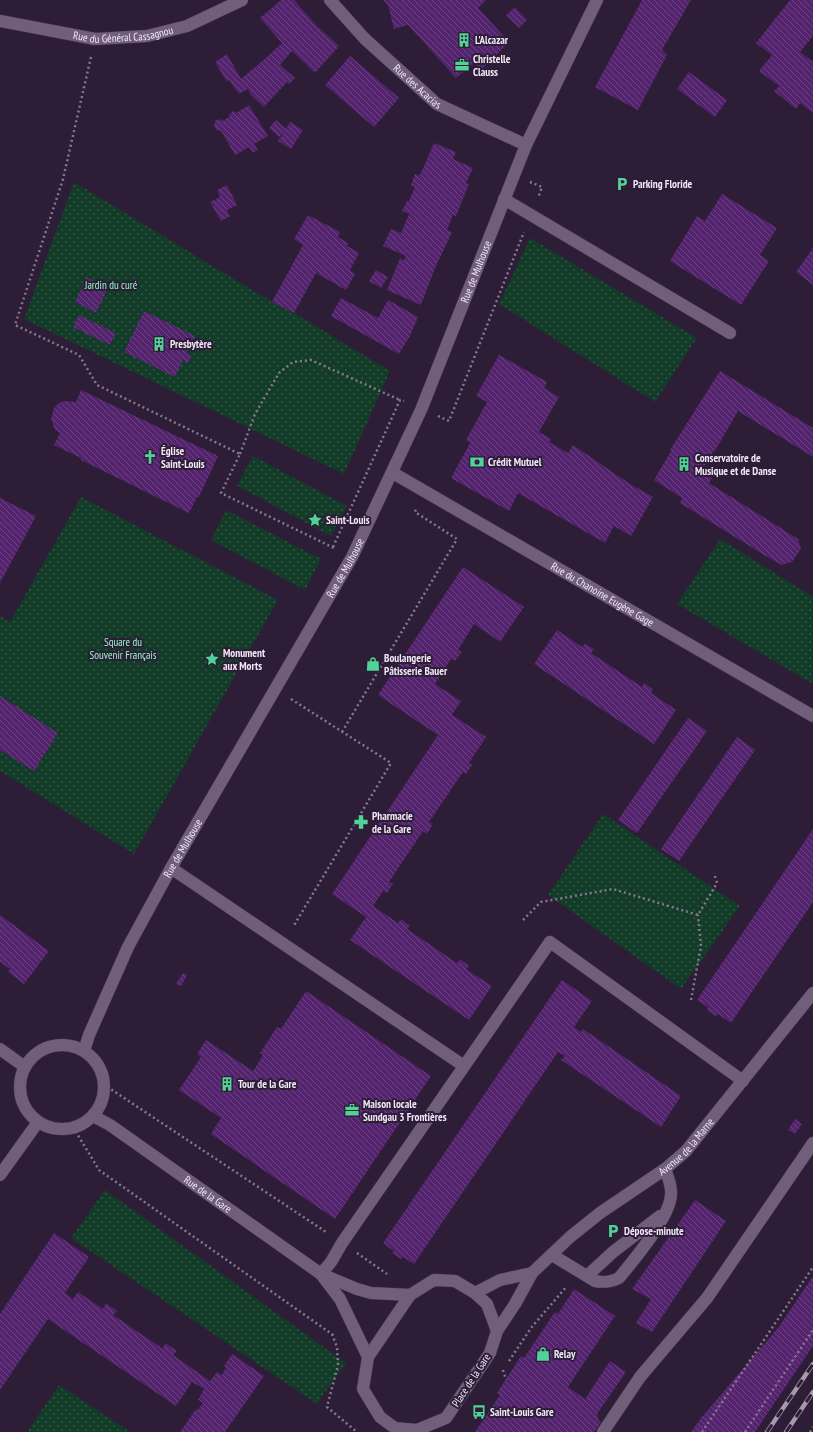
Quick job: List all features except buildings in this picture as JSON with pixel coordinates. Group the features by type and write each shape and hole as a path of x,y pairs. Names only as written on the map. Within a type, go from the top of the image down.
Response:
{"main road":[{"name":"Rue du Général Cassagnou","path":"0,20 95,39 147,36 187,26 242,0"},
{"name":"Rue des Acacias","path":"330,0 365,39 437,104 526,145"},
{"name":"Rue de Mulhouse","path":"84,1051 89,1035 128,947 171,868 352,557 393,473 421,410 526,145 597,0"},
{"path":"504,199 730,333"},
{"name":"Rue du Chanoine Eugène Gage","path":"393,473 813,716"},
{"path":"171,868 464,1066"},
{"path":"321,1274 331,1262 342,1243 550,942 743,1081"},
{"name":"Avenue de la Marne","path":"497,1332 532,1273 600,1213 665,1168 686,1151 813,993"},
{"path":"68,1045 84,1051 96,1062 103,1076 104,1094 93,1116 85,1123 69,1129 53,1129 38,1122 26,1110 20,1097 20,1080 25,1067 37,1053 50,1047 68,1045"},
{"path":"0,1049 25,1067"},
{"name":"Rue de la Gare","path":"93,1116 110,1125 321,1274 357,1289 371,1293 410,1294"},
{"path":"0,1176 38,1122"},
{"path":"603,1432 640,1376 707,1298 813,1144"},
{"path":"552,1255 595,1281 604,1283 612,1282 619,1278 657,1228 667,1212 671,1195 670,1182 665,1168"},
{"path":"583,1274 667,1212"},
{"name":"Avenue de la Marne","path":"475,1293 500,1280 532,1273"},
{"name":"Rue de la Gare","path":"321,1274 340,1299 368,1357"},
{"path":"368,1357 410,1294 434,1280 454,1281 475,1293 487,1304 497,1332"},
{"name":"Place de la Gare","path":"380,1417 395,1428 417,1431 446,1418 490,1353 497,1332"},
{"name":"Place de la Gare","path":"368,1357 363,1389 380,1417 383,1432"}],"path":[{"path":"95,39 63,179 15,325 79,355 97,385 240,454"},
{"path":"421,410 449,421 542,187 513,176"},
{"path":"352,557 221,493 240,454 255,414 279,374 293,362 311,360 400,400"},
{"path":"342,732 457,539 415,512 424,491"},
{"path":"275,689 391,763 283,944"},
{"path":"691,1000 701,946 698,915 717,883 714,873"},
{"path":"523,920 541,902 613,889 698,915"},
{"path":"103,1084 380,1269"},
{"path":"73,1127 99,1170 337,1338"},
{"path":"702,1432 813,1267"},
{"path":"506,1380 503,1370 531,1328 583,1274"},
{"path":"745,1432 813,1330"},
{"path":"810,1432 813,1427"}],"green space":[{"name":"Jardin du curé","path":"74,182 272,302 294,313 390,371 344,474 24,319"},
{"path":"530,238 697,338 655,402 499,304"},
{"path":"253,456 347,506 331,536 237,486"},
{"name":"Square du Souvenir Français","path":"81,497 278,600 134,854 0,771 0,616 10,622"},
{"path":"226,510 321,559 305,590 211,540"},
{"path":"720,539 813,597 813,684 677,604"},
{"path":"603,814 740,906 681,989 548,895"},
{"path":"105,1190 346,1363 317,1404 71,1238"},
{"path":"59,1385 130,1432 27,1432"}],"railway":[{"path":"767,1432 813,1364"},
{"path":"786,1432 813,1392"}],"place":[{"name":"L'Alcazar","path":"464,40"},
{"name":"Christelle Clauss","path":"462,65"},
{"name":"Parking Floride","path":"622,184"},
{"name":"Presbytère","path":"159,344"},
{"name":"Église Saint-Louis","path":"150,457"},
{"name":"Crédit Mutuel","path":"477,462"},
{"name":"Conservatoire de Musique et de Danse","path":"684,464"},
{"name":"Saint-Louis","path":"315,520"},
{"name":"Monument aux Morts","path":"212,659"},
{"name":"Boulangerie Pâtisserie Bauer","path":"373,664"},
{"name":"Pharmacie de la Gare","path":"361,822"},
{"name":"Tour de la Gare","path":"227,1084"},
{"name":"Maison locale Sundgau 3 Frontières","path":"352,1110"},
{"name":"Dépose-minute","path":"613,1231"},
{"name":"Relay","path":"543,1354"},
{"name":"Saint-Louis Gare","path":"479,1412"}]}
